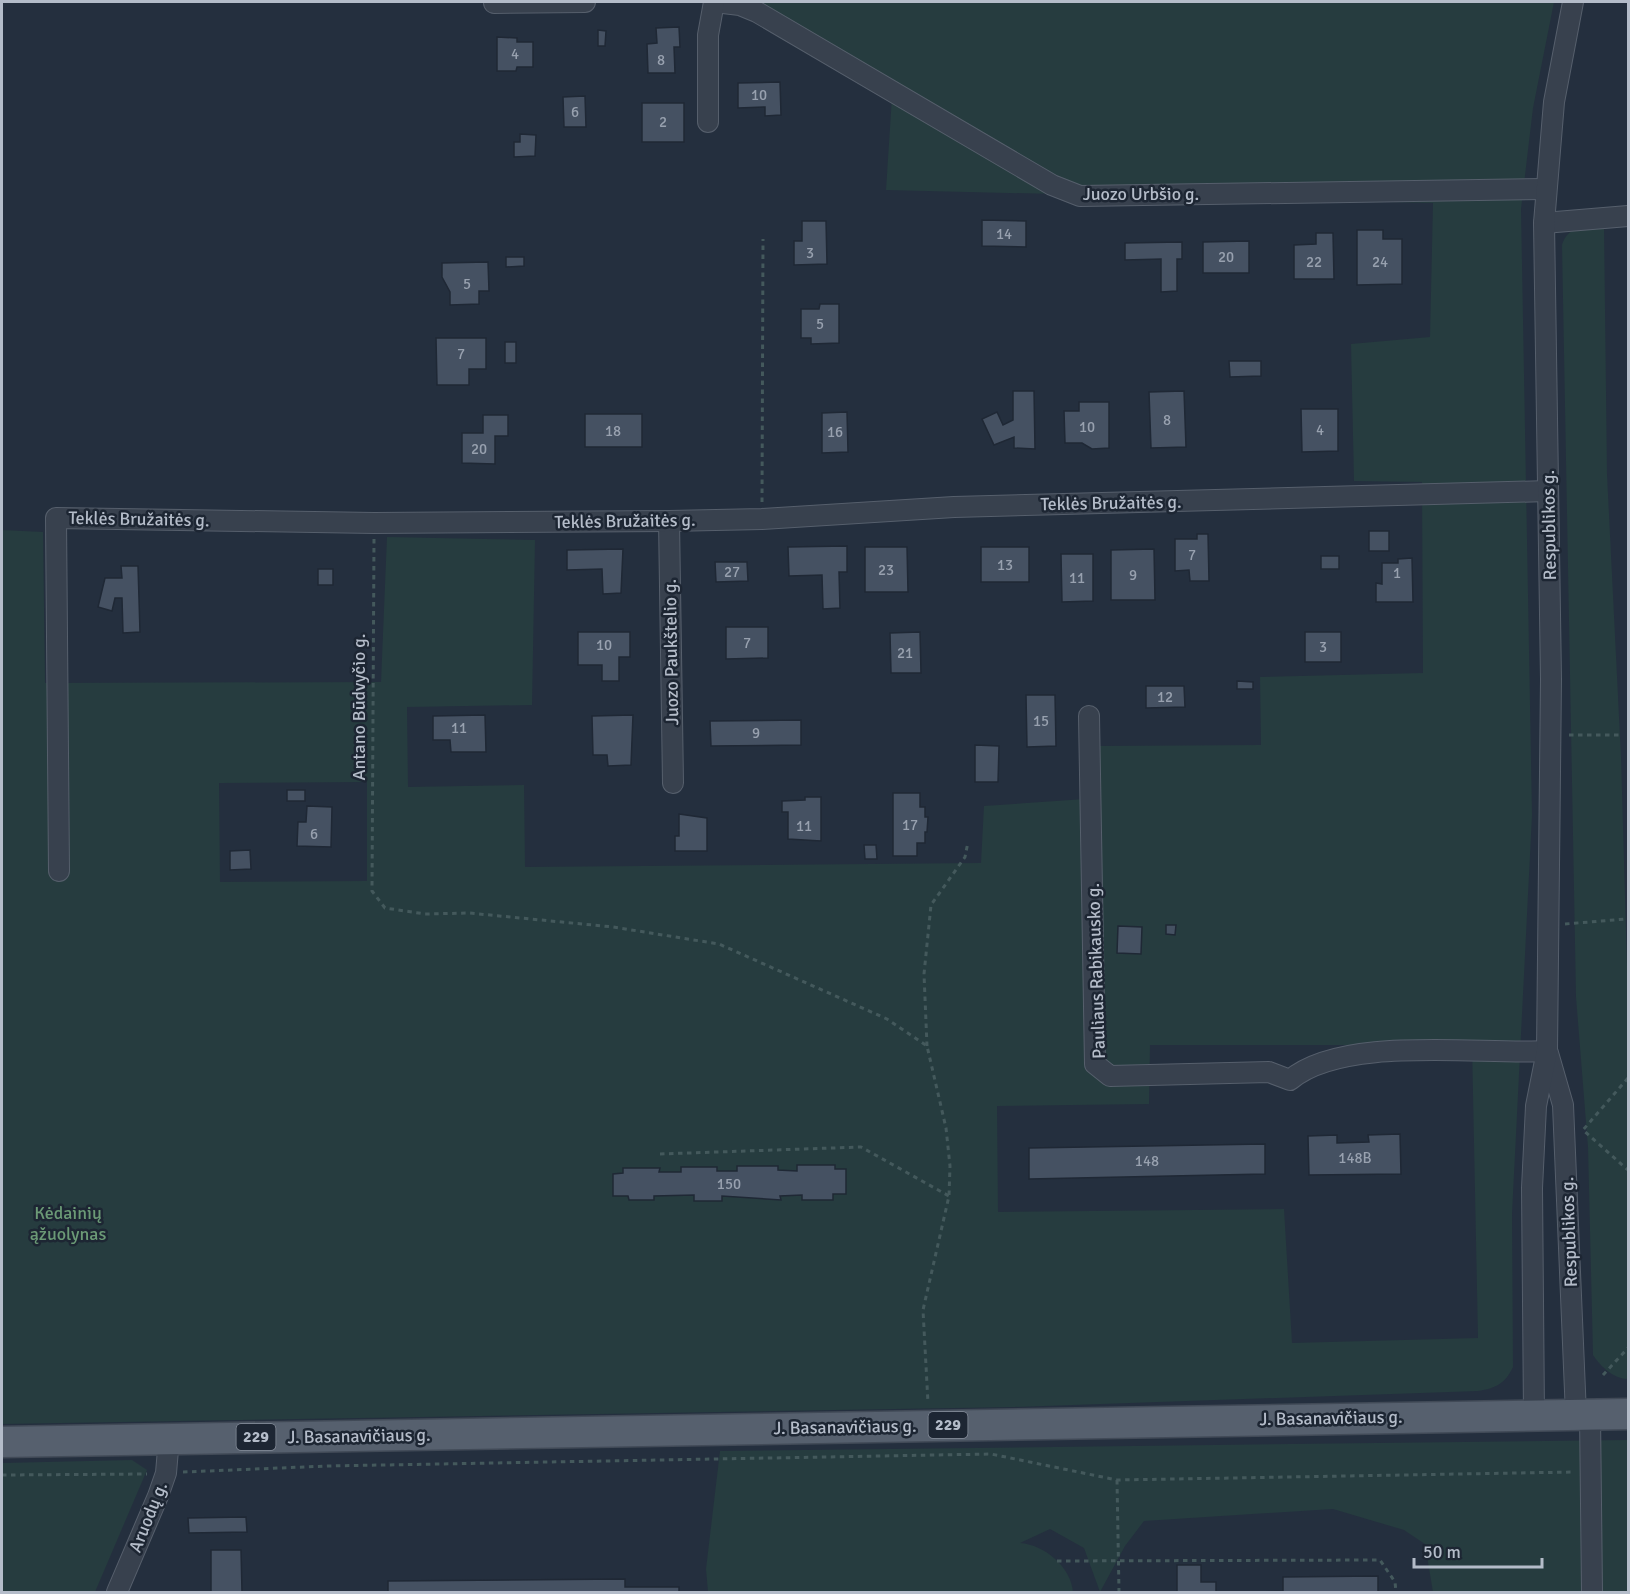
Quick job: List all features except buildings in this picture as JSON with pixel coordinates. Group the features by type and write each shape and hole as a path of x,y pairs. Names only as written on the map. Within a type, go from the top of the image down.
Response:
{"main road":[{"name":"J. Basanavičiaus g.","path":"169,1438 1629,1414"},
{"name":"229","path":"2,1442 169,1438"}],"street":[{"path":"494,3 585,2"},
{"path":"708,122 708,35 714,2"},
{"name":"Juozo Urbšio g.","path":"714,2 740,5 757,12 1052,185 1080,196 1545,189"},
{"name":"Respublikos g.","path":"1534,1415 1532,1188 1536,1106 1547,1051 1551,735 1544,223 1545,189 1554,102 1573,2"},
{"path":"1544,223 1629,216"},
{"name":"Teklės Bružaitės g.","path":"59,871 56,518 374,523 669,521 762,519 954,507 1548,490"},
{"name":"Juozo Paukštelio g.","path":"669,521 673,783"},
{"name":"Pauliaus Rabikausko g.","path":"1089,716 1095,1064 1110,1076 1269,1072 1290,1080 1298,1073 1329,1059 1403,1050 1547,1051"},
{"name":"Respublikos g.","path":"1547,1051 1563,1105 1583,1414 1592,1471 1592,1593"},
{"name":"Aruodų g.","path":"117,1593 166,1473 169,1438"}],"path":[{"path":"762,519 763,239"},
{"name":"Antano Būdvyčio g.","path":"374,523 372,891 385,908 424,914 469,913 612,927 719,944 887,1019 927,1046"},
{"path":"1551,735 1621,735"},
{"path":"928,1425 923,1310 949,1196 950,1166 946,1128 927,1046 924,974 931,905 965,857 968,842"},
{"path":"1549,925 1625,919"},
{"path":"1629,1078 1583,1130 1629,1170"},
{"path":"660,1154 861,1147 949,1196"},
{"path":"1603,1375 1629,1348"},
{"path":"2,1475 166,1473 328,1466 991,1454 1117,1480 1592,1471"},
{"path":"1117,1480 1119,1593"},
{"path":"1057,1561 1117,1559 1380,1560 1395,1582 1396,1593"}],"green space":[{"name":"Kėdainių ąžuolynas","path":"758,2 1554,2 1533,108 1521,209 1532,815 1512,1214 1513,1367 1507,1378 1499,1384 1478,1391 1014,1407 2,1424 2,530 43,532 45,683 381,682 387,537 535,540 532,705 407,707 408,787 524,785 525,867 981,863 984,806 1085,799 1098,746 1261,745 1260,677 1423,673 1422,482 1354,481 1351,344 1430,337 1433,203 886,190 893,81","holes":["367,782 367,881 220,882 219,783","1150,1045 1472,1045 1478,1338 1292,1343 1284,1209 998,1212 997,1106 1149,1104"]},
{"path":"1604,226 1607,474 1621,757 1628,1001 1628,1379 1608,1372 1593,1355 1588,1147 1576,997 1562,245 1573,230"},
{"path":"1628,1440 1628,1592 1433,1592 1425,1544 1404,1530 1333,1509 1144,1521 1125,1546 1100,1592 1084,1548 1050,1529 1020,1543 1039,1548 1055,1559 1067,1574 1073,1592 708,1592 706,1569 720,1451"},
{"path":"132,1460 147,1470 95,1592 2,1592 2,1463"}]}
